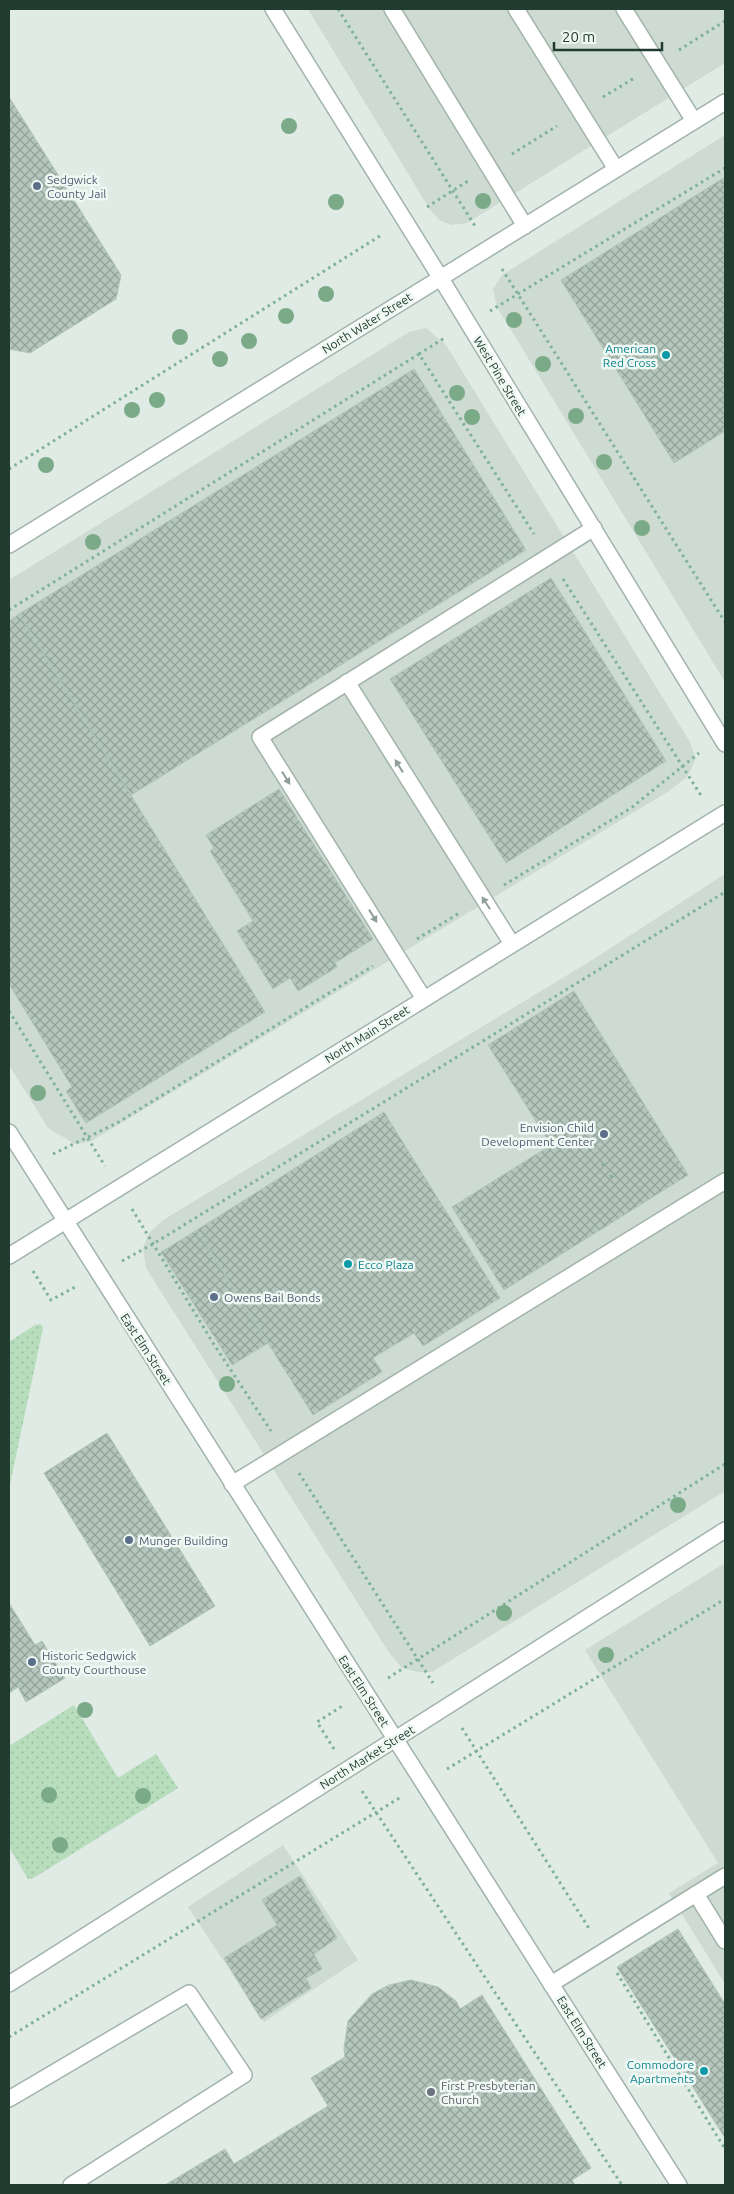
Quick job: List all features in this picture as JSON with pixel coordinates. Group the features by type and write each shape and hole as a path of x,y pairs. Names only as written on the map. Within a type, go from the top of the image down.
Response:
{"street":[{"name":"West Pine Street","path":"273,9 469,324 725,744"},
{"path":"392,9 525,226"},
{"path":"516,9 616,169"},
{"path":"624,9 694,121"},
{"name":"North Water Street","path":"9,545 725,102"},
{"path":"424,999 260,737 594,528"},
{"path":"347,682 512,944"},
{"name":"North Main Street","path":"9,1256 721,816"},
{"name":"East Elm Street","path":"9,1132 679,2185"},
{"path":"232,1484 725,1181"},
{"name":"North Market Street","path":"9,1984 725,1530"},
{"path":"551,1984 725,1876"},
{"path":"696,1894 725,1940"},
{"path":"9,2099 189,1992 244,2075 72,2185"}],"path":[{"path":"338,9 725,622"},
{"path":"9,468 725,21"},
{"path":"9,610 419,354 725,168"},
{"path":"419,354 548,557 721,816"},
{"path":"51,1300 153,1244 725,892"},
{"path":"9,1012 213,1343 448,1706 604,1952 725,2149"},
{"path":"602,1165 607,1162"},
{"path":"610,1176 614,1174"},
{"path":"622,2185 317,1722 725,1464"},
{"path":"9,2037 725,1598"}],"shaded area":[{"path":"308,9 725,9 725,63 467,223 451,225 439,220 429,208"},
{"path":"725,135 725,682 497,307 493,289 502,275"},
{"path":"426,328 446,345 690,742 696,759 687,777 669,791 90,1142 75,1144 48,1128 9,1065 9,580 409,332"},
{"path":"725,874 725,1491 432,1672 417,1672 402,1668 390,1654 146,1268 143,1248 148,1234 163,1220 589,962"},
{"path":"725,1563 725,1984 669,1893 718,1863 585,1650"},
{"path":"283,1845 358,1960 264,2022 188,1907"}],"green space":[{"path":"41,1324 43,1328 9,1489 9,1342 35,1325"},
{"path":"74,1705 118,1778 156,1754 178,1788 32,1879 28,1879 9,1847 9,1746"}],"building":[{"name":"Sedgwick County Jail","path":"9,97 121,275 116,299 30,353 9,349"},
{"name":"American Red Cross","path":"725,177 725,431 674,463 561,280"},
{"path":"414,369 526,550 131,795 19,614"},
{"path":"551,578 666,761 506,863 390,679"},
{"path":"19,614 265,1012 86,1123 66,1091 72,1087 9,984 9,621"},
{"path":"279,789 373,939 335,963 337,967 298,991 290,978 273,989 237,931 253,921 210,851 214,848 206,835"},
{"name":"Envision Child Development Center","path":"574,991 688,1175 504,1290 452,1207 551,1145 488,1045"},
{"name":"Ecco Plaza","path":"384,1112 500,1298 423,1346 414,1333 373,1358 382,1372 313,1415 197,1230"},
{"name":"Owens Bail Bonds","path":"197,1230 268,1343 232,1365 161,1252"},
{"name":"Munger Building","path":"107,1433 215,1606 150,1646 44,1473"},
{"name":"Historic Sedgwick County Courthouse","path":"9,1603 35,1645 42,1641 65,1678 26,1702 18,1687 9,1693"},
{"path":"300,1876 337,1938 314,1954 322,1969 306,1978 311,1988 261,2019 224,1958 277,1925 262,1900"},
{"name":"Commodore Apartments","path":"678,1929 725,2004 725,2138 617,1967"},
{"name":"First Presbyterian Church","path":"411,1980 438,1987 456,2001 460,2009 482,1995 591,2168 572,2180 575,2185 165,2185 225,2149 234,2164 328,2106 311,2078 345,2057 344,2048 348,2021 372,1994 389,1985"}],"place":[{"name":"Sedgwick County Jail","path":"37,186"},
{"name":"American Red Cross","path":"666,355"},
{"name":"Envision Child Development Center","path":"604,1134"},
{"name":"Ecco Plaza","path":"348,1264"},
{"name":"Owens Bail Bonds","path":"214,1297"},
{"name":"Munger Building","path":"129,1540"},
{"name":"Historic Sedgwick County Courthouse","path":"32,1662"},
{"name":"Commodore Apartments","path":"704,2071"},
{"name":"First Presbyterian Church","path":"431,2092"}]}
